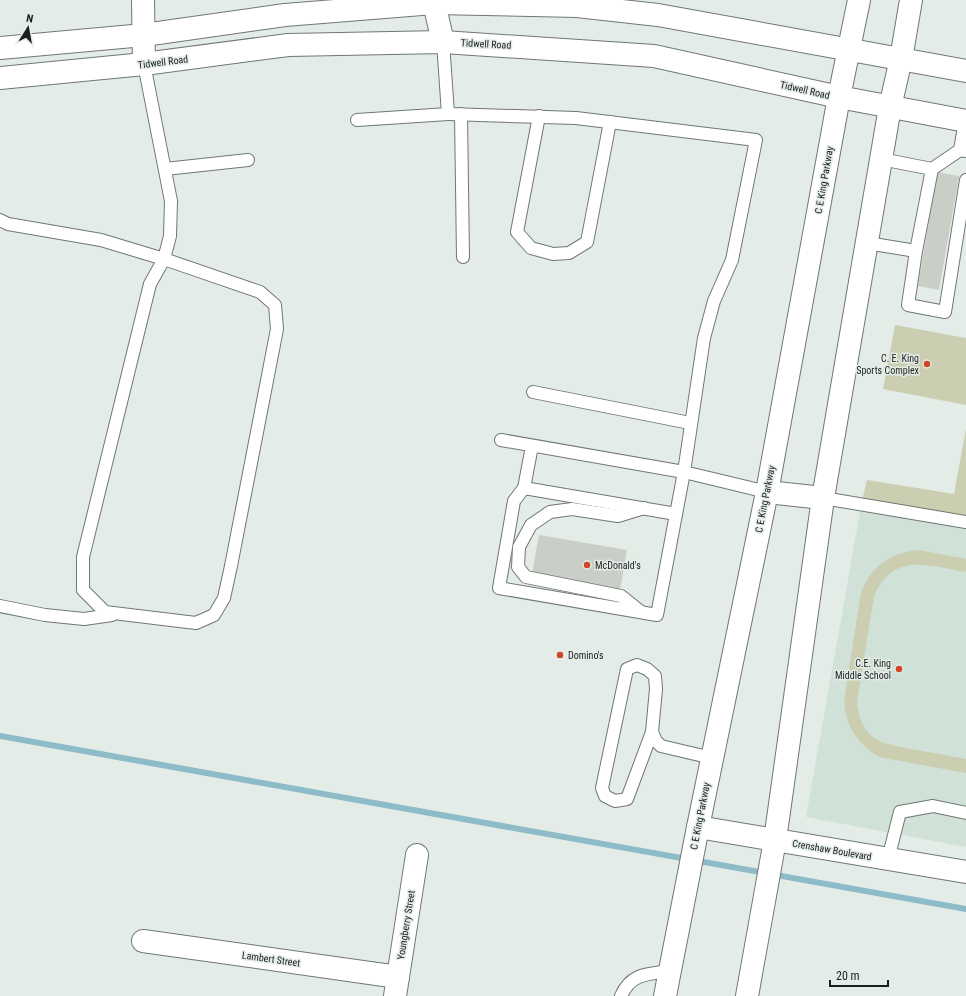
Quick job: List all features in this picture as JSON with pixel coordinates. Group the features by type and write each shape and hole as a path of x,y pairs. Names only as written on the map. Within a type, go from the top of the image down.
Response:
{"main road":[{"path":"143,0 144,64"},
{"name":"C E King Parkway","path":"665,996 693,850 767,492 839,97 859,0"},
{"path":"747,996 773,851 823,498 890,107 901,59 911,0"},
{"path":"434,3 443,42"},
{"path":"0,48 144,34 285,15 434,3 577,6 658,15 966,71"},
{"name":"Tidwell Road","path":"0,78 144,64 288,45 443,42 654,56 839,97 965,121"},
{"path":"767,492 823,498"},
{"name":"Crenshaw Boulevard","path":"698,827 773,851 888,859 966,872"},
{"name":"Youngberry Street","path":"396,986 417,855"},
{"name":"Lambert Street","path":"143,941 396,986"}],"lane":[{"path":"443,42 448,114"},
{"path":"0,220 8,224 101,240 164,259 260,292 275,305 277,329 224,598 214,615 196,623 104,612 83,590 83,557 150,284 164,259 170,236 171,201 144,64"},
{"path":"356,120 448,114 539,116 576,118 756,140 732,260 714,301 704,338 690,423 684,472 657,615 499,588 514,501 524,488 532,446"},
{"path":"460,114 463,257"},
{"path":"539,116 517,232 531,248 553,254 569,253 587,242 610,122"},
{"path":"881,159 932,169 963,151 965,121"},
{"path":"165,169 248,160"},
{"path":"932,169 916,251 908,305 945,312 966,180"},
{"path":"867,243 916,251"},
{"path":"533,392 690,423"},
{"path":"501,440 684,472 767,492"},
{"path":"524,488 676,514"},
{"path":"823,498 966,522"},
{"path":"641,612 621,596 526,577 518,567 519,547 531,525 550,512 572,509 618,516 644,508"},
{"path":"0,606 45,615 84,619 116,614"},
{"path":"652,732 627,799 615,801 605,796 602,788 628,669 636,665 647,669 655,676 656,689 652,732 656,741 661,746 712,758"},
{"path":"888,859 900,812 933,806 966,813"},
{"path":"621,996 626,985 641,975 670,971"}],"shaded area":[{"name":"C.E. King Middle School","path":"862,501 966,520 966,847 806,817"}],"green space":[{"name":"C. E. King Sports Complex","path":"895,325 966,338 966,405 883,389"},
{"path":"966,429 966,520 862,501 867,480 954,494"},
{"path":"919,550 966,559 966,572 925,565 913,565 901,567 891,573 882,582 874,596 857,702 859,715 863,726 876,739 894,746 966,759 966,773 879,757 871,752 854,734 847,719 845,710 844,701 861,592 871,574 877,567 891,557"}],"building":[{"path":"937,172 959,176 939,290 918,286"},
{"path":"539,535 627,550 620,589 532,574"}],"waterway":[{"path":"0,736 966,909"}],"place":[{"name":"C. E. King Sports Complex","path":"927,364"},
{"name":"McDonald's","path":"587,565"},
{"name":"Domino's","path":"560,655"},
{"name":"C.E. King Middle School","path":"899,669"}]}
